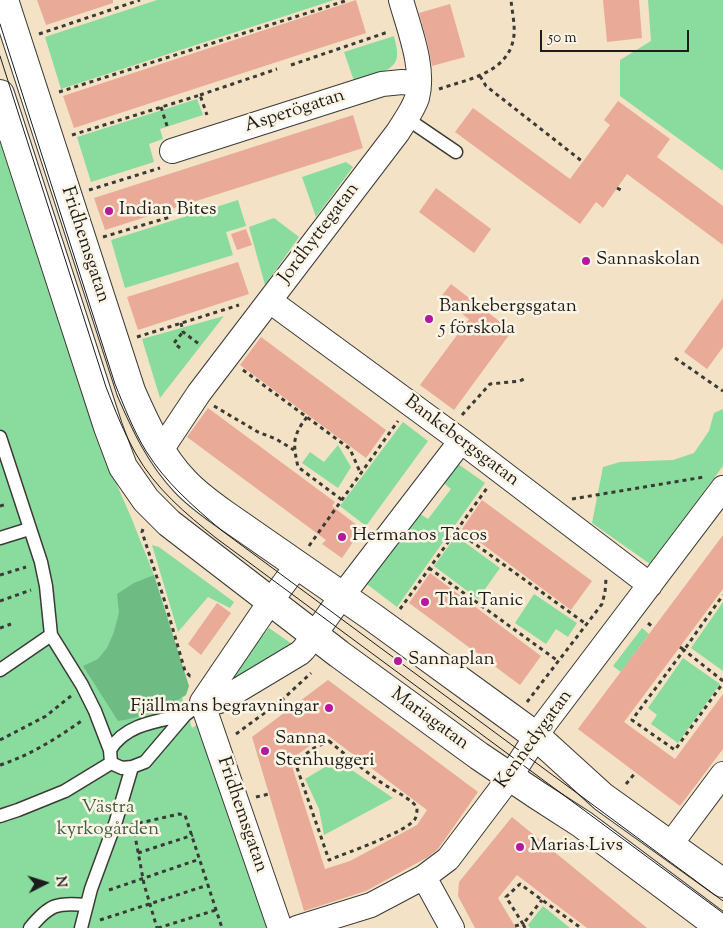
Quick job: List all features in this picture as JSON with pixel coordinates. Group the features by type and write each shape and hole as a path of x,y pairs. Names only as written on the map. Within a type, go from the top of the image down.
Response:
{"street":[{"name":"Fridhemsgatan","path":"4,0 131,391 147,427 171,465 200,497 224,514 302,558"},
{"name":"Jordhyttegatan","path":"161,450 199,393 406,118 416,100 427,90 418,66 405,1"},
{"name":"Asperögatan","path":"172,151 382,84 402,82 427,90"},
{"name":"Fridhemsgatan","path":"0,94 108,427 123,467 146,500"},
{"name":"Bankebergsgatan","path":"270,301 461,441 650,585"},
{"path":"461,441 342,596 300,653 219,701 198,696 302,558 342,596 536,736 603,797 723,883"},
{"name":"Kennedygatan","path":"297,928 371,906 424,877 448,859 510,776 536,736 650,585 716,482"},
{"name":"Mariagatan","path":"146,500 169,523 314,635 510,776 582,824 721,928"},
{"name":"Fridhemsgatan","path":"198,696 280,928"},
{"path":"670,844 723,774"},
{"path":"424,877 452,928"}],"lane":[{"path":"406,118 456,152"},
{"path":"0,437 40,562 46,586 51,635 82,685 95,711 110,750 111,763"},
{"path":"0,538 29,529"},
{"path":"0,670 51,635"},
{"path":"110,750 116,740 126,732 151,722 198,696"},
{"path":"111,763 122,768 132,767 145,762 198,696"},
{"path":"0,816 65,792 111,763"},
{"path":"82,925 91,889 116,821 132,767"},
{"path":"30,928 49,908 64,904 86,905"}],"path":[{"path":"37,35 140,0"},
{"path":"56,93 348,0"},
{"path":"427,90 438,90 480,76 494,69 505,59 511,47 514,31 511,0"},
{"path":"291,65 389,32"},
{"path":"69,136 277,69"},
{"path":"480,76 486,86 583,162"},
{"path":"200,95 207,115"},
{"path":"86,190 176,163 172,151"},
{"path":"617,188 623,191"},
{"path":"102,237 170,217"},
{"path":"134,338 241,305"},
{"path":"181,323 183,332 199,344"},
{"path":"180,348 174,343 183,332"},
{"path":"675,358 723,391"},
{"path":"236,364 350,449 361,473"},
{"path":"467,409 490,384 524,378"},
{"path":"209,402 258,432 276,439 294,450"},
{"path":"302,558 403,414"},
{"path":"307,417 297,430 294,450 298,467 342,500"},
{"path":"569,500 716,482"},
{"path":"395,616 488,487"},
{"path":"144,526 142,532 185,671 190,676 198,696"},
{"path":"457,531 586,624"},
{"path":"0,575 40,562"},
{"path":"429,568 558,661"},
{"path":"524,706 602,604 606,576"},
{"path":"0,601 46,586"},
{"path":"680,647 684,650 723,682 675,750 632,720 684,650 723,595"},
{"path":"0,628 11,624"},
{"path":"232,736 282,700 315,669"},
{"path":"0,740 46,716 63,704 82,685"},
{"path":"282,700 288,710"},
{"path":"0,764 16,760 58,738 95,711"},
{"path":"656,745 660,740"},
{"path":"329,741 370,774 390,788 408,797 417,807 416,818 407,828 329,860 302,783 295,762 313,746 329,741"},
{"path":"626,785 636,772"},
{"path":"297,785 302,783"},
{"path":"116,821 133,825 179,814 185,815 222,928"},
{"path":"133,825 143,879 158,928 216,910"},
{"path":"138,853 193,835"},
{"path":"91,889 101,892 200,859"},
{"path":"525,928 506,897 520,884 581,928"},
{"path":"82,925 208,885"},
{"path":"515,926 522,924 542,900"}],"green space":[{"path":"157,0 334,0 61,89 45,37"},
{"path":"648,0 723,0 723,171 620,96 620,60 651,41"},
{"path":"394,36 397,54 392,67 373,76 354,81 344,52"},
{"path":"197,99 203,115 160,129 163,139 149,144 154,162 91,182 77,137"},
{"name":"Västra kyrkogården","path":"0,127 106,460 154,575 144,580 192,728 201,722 267,928 0,928"},
{"path":"346,162 353,167 316,217 302,177"},
{"path":"238,200 246,226 226,232 233,255 125,288 111,240"},
{"path":"274,218 299,237 265,285 249,227"},
{"path":"224,316 160,398 142,339"},
{"path":"723,409 723,466 650,564 592,523 603,467 620,462 673,460 694,453 709,431 714,413"},
{"path":"403,422 428,441 366,526 340,506"},
{"path":"338,445 351,467 338,488 302,463 310,452 324,462"},
{"path":"454,461 485,483 397,607 364,582 414,510 428,519 451,489 438,479"},
{"path":"456,536 500,568 478,599 434,566"},
{"path":"152,545 159,547 234,602 230,608 208,597 178,632"},
{"path":"154,575 189,686 186,695 170,704 144,715 118,721 83,666 98,659 107,648 114,632 119,612 117,594 134,583"},
{"path":"534,594 577,623 568,637 556,629 546,644 515,623"},
{"path":"723,602 723,671 691,648"},
{"path":"269,628 292,644 291,647 234,689 226,682"},
{"path":"642,628 649,634 621,672 613,666"},
{"path":"683,658 720,684 678,743 651,724 657,715 648,708"},
{"path":"337,760 393,798 324,835 319,809 305,779"},
{"path":"543,906 570,928 530,928 528,925"}],"building":[{"path":"37,0 113,0 113,3 46,25"},
{"path":"356,0 366,33 74,128 63,96"},
{"path":"603,0 639,0 642,38 607,42"},
{"path":"450,4 465,57 432,66 419,13"},
{"path":"618,101 670,139 657,157 723,206 723,245 627,174 603,208 596,202 580,224 455,132 473,108 570,179 610,125 604,120"},
{"path":"353,115 363,148 105,230 94,198"},
{"path":"436,188 491,229 474,253 419,212"},
{"path":"246,229 252,245 237,250 231,234"},
{"path":"238,262 249,294 138,330 127,297"},
{"path":"451,284 512,331 454,410 420,385 469,319 440,298"},
{"path":"723,298 723,347 707,369 684,352"},
{"path":"261,337 386,430 366,458 240,365"},
{"path":"208,408 335,502 332,506 362,529 342,558 322,544 326,540 187,437"},
{"path":"482,500 592,581 571,610 462,529"},
{"path":"723,535 723,589 624,722 675,759 723,694 723,749 680,806 578,729"},
{"path":"430,573 541,656 520,685 409,603"},
{"path":"217,603 231,613 201,655 188,644"},
{"path":"328,680 478,792 438,849 428,857 366,891 304,911 252,737","holes":["326,734 427,810 417,825 350,861 325,869 290,760"]},
{"path":"512,817 647,928 587,928 517,875 498,898 516,928 475,928 458,896 459,882"}],"tram line":[{"path":"0,24 115,384 137,435 162,473 190,503 221,530 723,901"},
{"path":"0,56 106,387 132,446 152,478 183,510 216,538 723,913"}],"place":[{"name":"Indian Bites","path":"109,211"},
{"name":"Sannaskolan","path":"586,261"},
{"name":"Bankebergsgatan 5 förskola","path":"429,319"},
{"name":"Hermanos Tacos","path":"342,537"},
{"name":"Thai Tanic","path":"425,602"},
{"name":"Sannaplan","path":"398,661"},
{"name":"Fjällmans begravningar","path":"329,708"},
{"name":"Sanna Stenhuggeri","path":"265,751"},
{"name":"Marias Livs","path":"520,847"}]}
